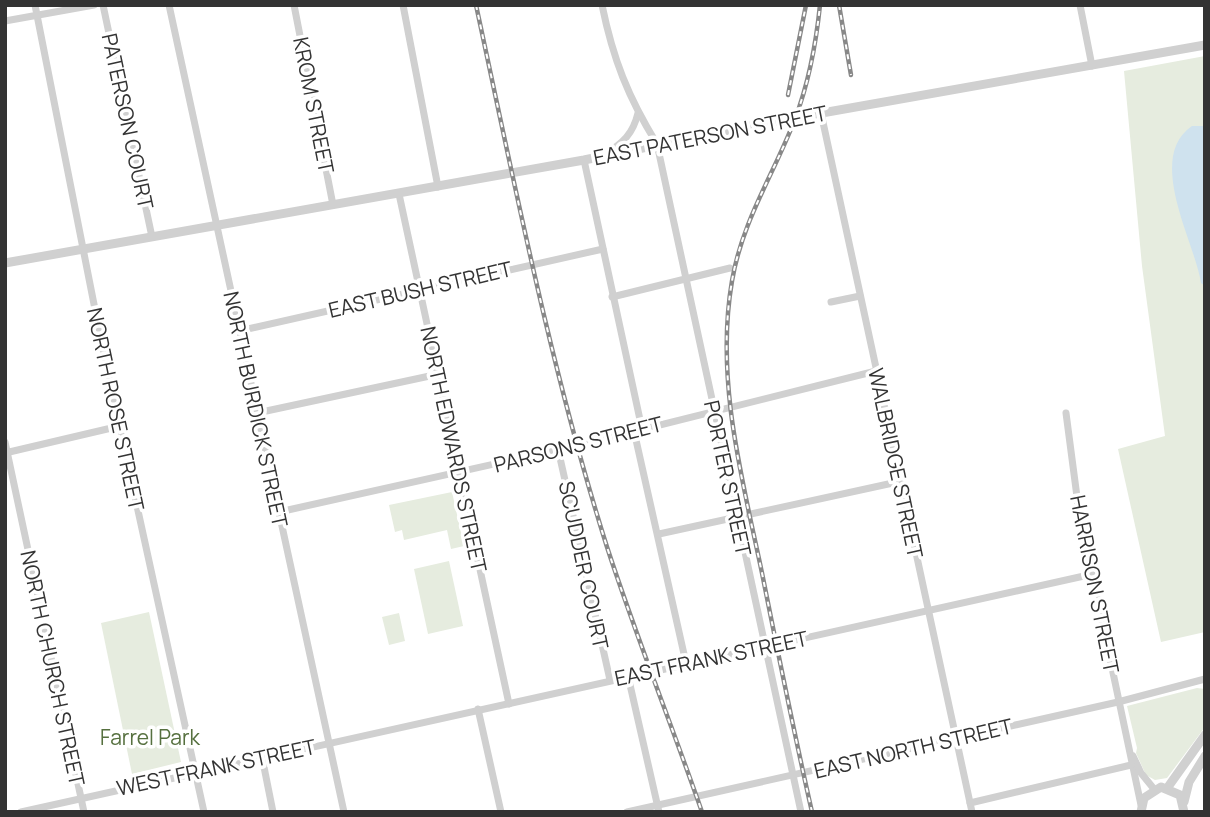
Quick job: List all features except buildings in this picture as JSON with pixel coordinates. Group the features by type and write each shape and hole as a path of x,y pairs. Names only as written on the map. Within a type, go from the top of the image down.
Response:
{"street":[{"name":"NORTH ROSE STREET","path":"35,5 120,426 204,812"},
{"path":"5,21 94,5"},
{"name":"PATERSON COURT","path":"103,5 152,237"},
{"name":"NORTH BURDICK STREET","path":"169,5 344,812"},
{"name":"KROM STREET","path":"294,5 333,205"},
{"path":"402,5 438,187"},
{"path":"602,5 616,66 638,113 657,144"},
{"path":"1080,5 1092,66"},
{"name":"EAST PATERSON STREET","path":"5,263 215,224 438,187 821,113 1205,45"},
{"path":"602,156 623,143 635,127 638,113"},
{"name":"WALBRIDGE STREET","path":"821,113 972,812"},
{"name":"PORTER STREET","path":"657,144 684,280 801,812"},
{"path":"584,160 686,663"},
{"name":"NORTH EDWARDS STREET","path":"399,194 509,704"},
{"name":"EAST BUSH STREET","path":"239,331 603,249"},
{"path":"612,297 730,268"},
{"path":"831,302 860,296"},
{"name":"PARSONS STREET","path":"279,512 459,473 876,371"},
{"path":"257,413 439,374"},
{"name":"HARRISON STREET","path":"1066,413 1079,512 1141,808"},
{"path":"6,453 120,426"},
{"name":"NORTH CHURCH STREET","path":"5,442 84,812"},
{"name":"SCUDDER COURT","path":"558,449 610,680"},
{"path":"659,534 902,481"},
{"name":"EAST FRANK STREET","path":"329,742 1093,574"},
{"path":"628,676 658,808"},
{"name":"EAST NORTH STREET","path":"627,812 658,808 1202,682"},
{"path":"478,709 501,812"},
{"path":"1168,788 1205,735"},
{"name":"WEST FRANK STREET","path":"21,812 329,742"},
{"name":"HARRISON STREET","path":"1130,753 1154,789"},
{"path":"1184,807 1189,782 1205,756"},
{"path":"262,757 273,812"},
{"path":"970,803 1131,765"},
{"path":"1141,808 1148,793 1154,789 1168,788 1175,790 1184,807"}],"green space":[{"path":"1205,56 1205,632 1161,642 1118,449 1165,436 1142,266 1124,71"},
{"path":"452,492 464,546 451,549 447,530 404,540 402,530 395,532 389,505"},
{"path":"449,561 463,626 428,634 414,569"},
{"name":"Farrel Park","path":"149,612 181,762 132,774 101,623"},
{"path":"399,613 405,641 389,645 382,617"},
{"path":"1197,688 1205,689 1205,727 1167,778 1155,780 1146,775 1136,753 1127,706"}],"water":[{"path":"1192,126 1205,126 1205,286 1201,283 1183,224 1173,179 1173,158 1179,140"}],"railway":[{"path":"476,5 535,278 568,413 618,580 702,812"},
{"path":"788,95 806,5"},
{"path":"812,812 739,465 727,355 728,318 737,259 751,218 800,105 811,63 820,5"},
{"path":"839,5 851,75"}]}
